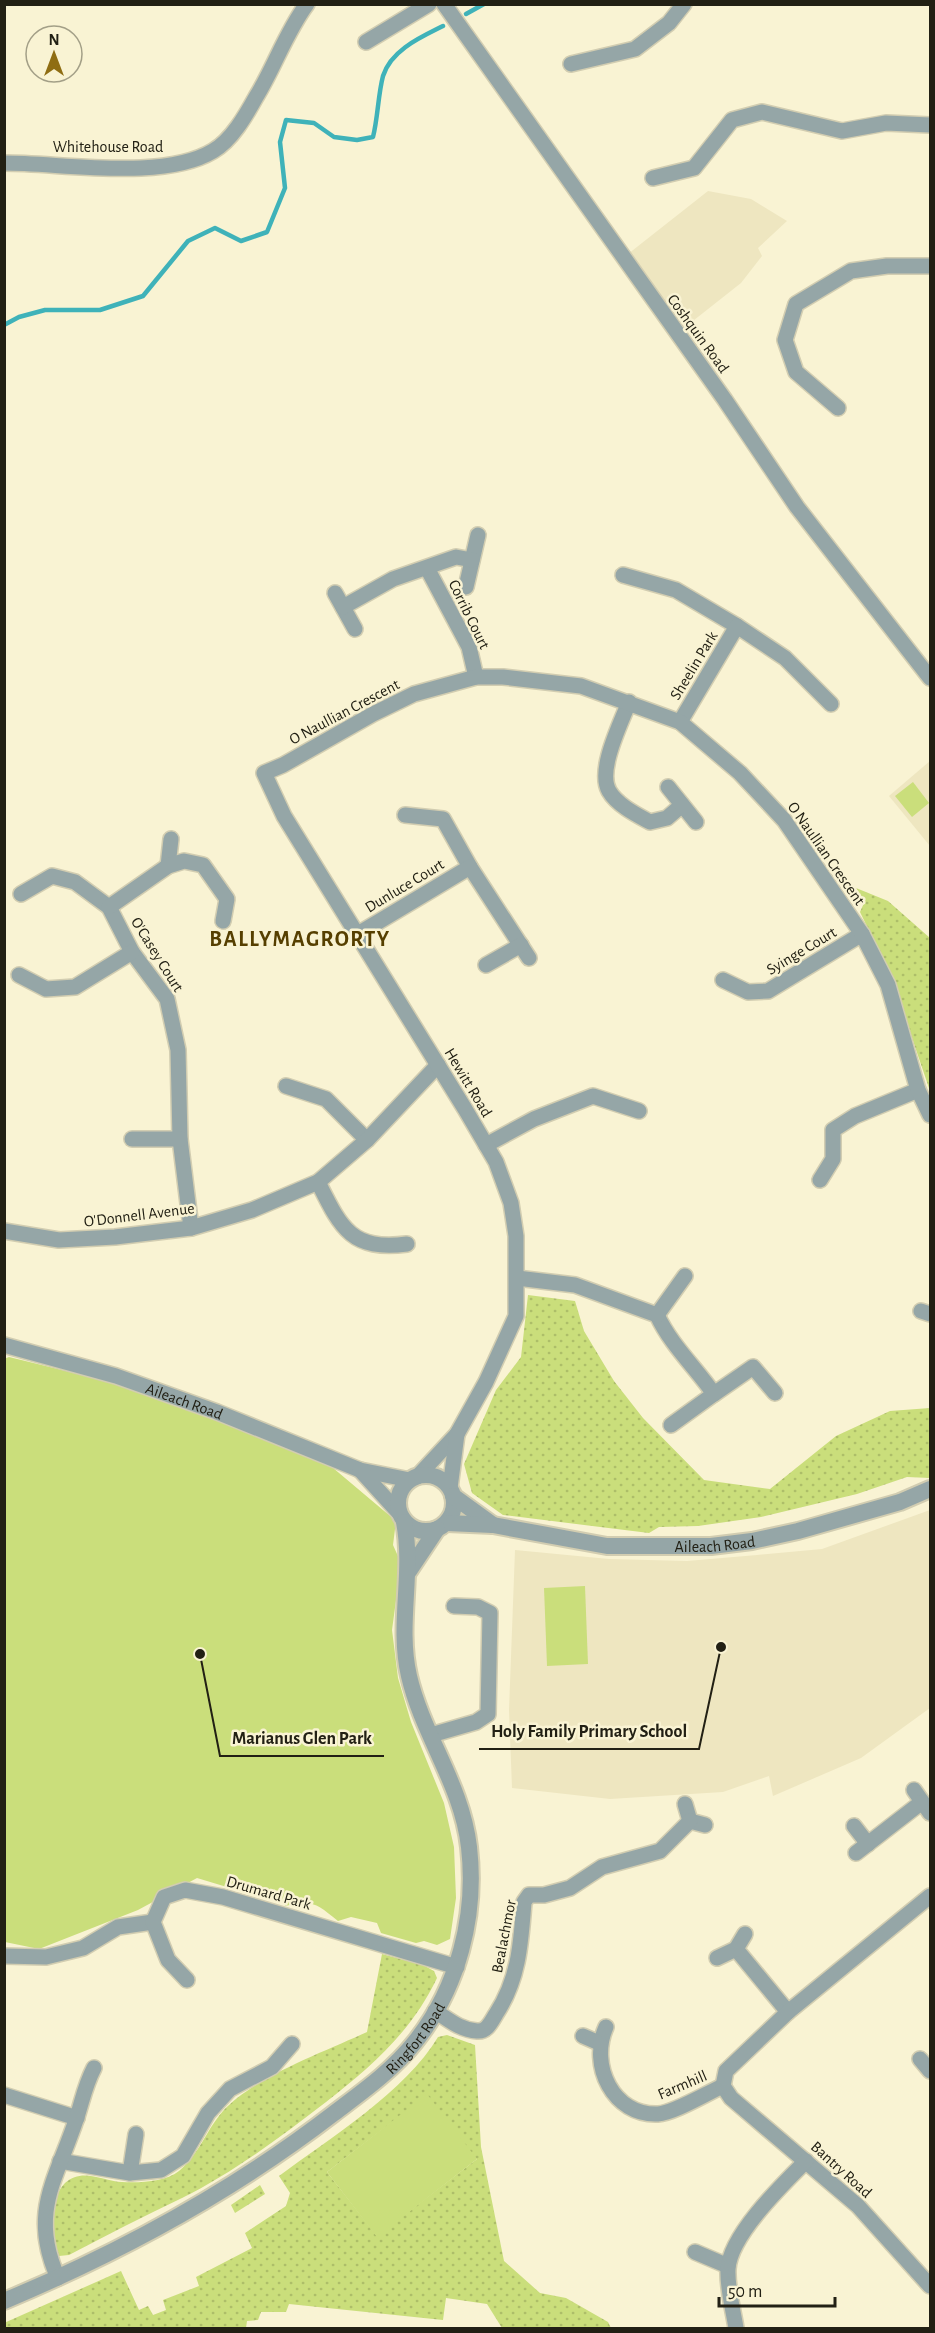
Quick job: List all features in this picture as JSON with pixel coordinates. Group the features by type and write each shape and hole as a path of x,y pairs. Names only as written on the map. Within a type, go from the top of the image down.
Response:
{"street":[{"name":"Whitehouse Road","path":"4,163 131,168 187,163 214,150 231,135 256,98 307,4"},
{"path":"366,42 429,4"},
{"name":"Coshquin Road","path":"444,4 725,400 797,507 930,678"},
{"path":"571,64 635,49 669,23 684,4"},
{"path":"653,178 694,168 732,120 762,112 842,131 886,123 930,125"},
{"path":"838,408 796,372 785,340 796,304 851,271 887,266 930,266"},
{"name":"Corrib Court","path":"466,587 478,535"},
{"name":"Corrib Court","path":"356,628 339,600 456,556 472,560"},
{"name":"Corrib Court","path":"427,568 469,647 476,677"},
{"name":"Sheelin Park","path":"624,575 676,591 737,626 785,658 831,704"},
{"name":"Sheelin Park","path":"680,722 737,626"},
{"name":"O Naullian Crescent","path":"264,773 414,694 476,677 503,677 581,686 680,722 740,773 784,819 862,934 888,985 918,1090 930,1115"},
{"path":"629,702 606,766 609,791 629,810 650,822 667,819 682,805"},
{"name":"Hewitt Road","path":"264,773 284,816 496,1162 511,1203 516,1236 516,1316 486,1382 457,1434 413,1478"},
{"path":"668,787 696,822"},
{"name":"Dunluce Court","path":"405,815 443,819 470,867 525,952 486,965"},
{"path":"171,839 168,866 184,861 203,865 227,899 223,921"},
{"name":"O'Casey Court","path":"168,866 109,907 132,952 167,999 178,1050 180,1139 191,1228"},
{"name":"Dunluce Court","path":"357,934 470,867"},
{"path":"21,894 52,876 75,882 109,907"},
{"name":"Syinge Court","path":"723,980 748,992 768,991 862,934"},
{"path":"19,975 46,989 75,987 132,952"},
{"name":"O'Donnell Avenue","path":"4,1231 59,1240 115,1237 191,1228 252,1210 318,1182 367,1140 438,1065"},
{"path":"286,1086 326,1099 367,1140"},
{"path":"820,1179 833,1159 833,1130 855,1116 918,1090"},
{"path":"486,1145 534,1119 593,1096 639,1111"},
{"path":"132,1139 180,1139"},
{"path":"318,1182 335,1215 358,1241 386,1246 407,1244"},
{"path":"657,1315 685,1276"},
{"path":"517,1278 574,1284 657,1315 668,1338 696,1369 714,1394"},
{"name":"Aileach Road","path":"4,1345 116,1376 217,1412 360,1470 413,1478"},
{"path":"671,1425 753,1367 775,1393"},
{"name":"Hewitt Road","path":"451,1492 457,1434"},
{"name":"Aileach Road","path":"360,1470 401,1517"},
{"path":"434,1476 451,1492 454,1507 442,1526 419,1531 401,1517 399,1494 413,1478 434,1476"},
{"name":"Aileach Road","path":"442,1526 493,1525 607,1546 711,1546 752,1541 798,1530 900,1502 930,1489"},
{"name":"Aileach Road","path":"451,1492 493,1525"},
{"name":"Ringfort Road","path":"4,2301 58,2278 176,2219 305,2136 395,2065 417,2041 435,2011 457,1967 468,1927 471,1900 470,1847 460,1803 409,1676 403,1618 409,1571 401,1517"},
{"name":"Ringfort Road","path":"409,1571 442,1526"},
{"path":"431,1735 476,1722 488,1714 490,1613 478,1607 454,1606"},
{"path":"854,1826 862,1848 922,1801"},
{"name":"Bealachmor","path":"435,2011 457,2026 478,2032 487,2028 510,1993 520,1954 524,1902 529,1895 544,1895 570,1888 602,1867 660,1851 697,1823 685,1804"},
{"name":"Drumard Park","path":"153,1922 164,1897 185,1890 223,1897 457,1967"},
{"name":"Farmhill","path":"599,2043 601,2068 610,2090 636,2112 660,2114 723,2086 726,2071 788,2012 930,1896"},
{"path":"4,1956 46,1957 83,1948 118,1927 153,1922 168,1960 187,1980"},
{"path":"717,1958 736,1949 745,1934"},
{"path":"736,1949 788,2012"},
{"path":"583,2036 599,2043 606,2027"},
{"path":"60,2161 130,2173 160,2170 183,2156 208,2113 230,2090 272,2067 292,2044"},
{"path":"920,2059 930,2071"},
{"path":"58,2278 43,2228 48,2195 77,2118 83,2089 94,2068"},
{"name":"Bantry Road","path":"723,2086 731,2098 858,2206 930,2286"},
{"path":"4,2096 77,2118"},
{"path":"130,2173 136,2134"},
{"path":"736,2328 728,2284 728,2266 734,2248 761,2208 806,2161"},
{"path":"695,2252 728,2266"}],"shaded area":[{"path":"708,191 751,199 787,221 758,248 762,256 741,283 684,328 628,254"},
{"path":"930,761 930,846 889,796"},
{"path":"930,1510 930,1708 861,1758 773,1796 769,1776 723,1792 610,1799 512,1788 509,1710 515,1550 609,1559 687,1561 822,1549"}],"green space":[{"path":"913,782 929,803 912,817 895,796"},
{"path":"856,888 888,901 930,938 930,1091 891,976 860,912 864,903"},
{"path":"528,1295 575,1301 584,1331 614,1381 643,1418 704,1480 770,1489 836,1436 890,1411 930,1408 930,1478 907,1477 857,1494 761,1517 698,1526 659,1527 649,1533 503,1515 472,1493 464,1464 496,1390 521,1357"},
{"path":"9,1357 115,1383 216,1415 326,1462 396,1521 393,1545 401,1563 392,1630 398,1678 411,1722 444,1803 454,1847 456,1898 450,1939 437,1945 424,1941 416,1943 381,1933 377,1923 351,1917 338,1921 314,1904 302,1903 285,1906 282,1897 256,1890 250,1894 197,1878 138,1910 39,1949 5,1942 4,1359"},
{"path":"585,1586 588,1664 547,1666 544,1588"},
{"path":"382,1954 423,1965 434,1971 437,1978 416,2015 375,2061 292,2128 220,2177 69,2255 59,2256 51,2229 53,2208 65,2183 72,2178 85,2175 122,2182 144,2182 174,2175 192,2158 217,2118 236,2099 290,2066 367,2032"},
{"path":"447,2035 475,2045 481,2147 504,2261 540,2293 566,2298 608,2322 611,2328 502,2328 487,2304 446,2298 443,2320 289,2304 286,2312 261,2312 258,2320 247,2321 246,2328 5,2328 4,2323 121,2271 139,2310 148,2306 153,2315 166,2310 163,2300 199,2286 196,2277 252,2248 245,2233 286,2206 290,2193 279,2176 387,2095 424,2057 438,2037","holes":["392,2122 477,2159 377,2236 327,2172"]},
{"path":"427,2094 477,2159 377,2237 327,2172"},
{"path":"260,2185 265,2194 235,2213 231,2205"}],"waterway":[{"path":"466,14 484,4"},
{"path":"4,325 19,317 45,310 100,310 143,296 188,241 215,228 241,241 267,232 285,188 280,142 286,120 314,123 334,137 357,140 373,137 381,83 387,67 408,45 443,26"}],"place":[{"name":"Holy Family Primary School","path":"721,1647"},
{"name":"Marianus Glen Park","path":"200,1654"}],"district":[{"name":"BALLYMAGRORTY","path":"300,938"}]}
